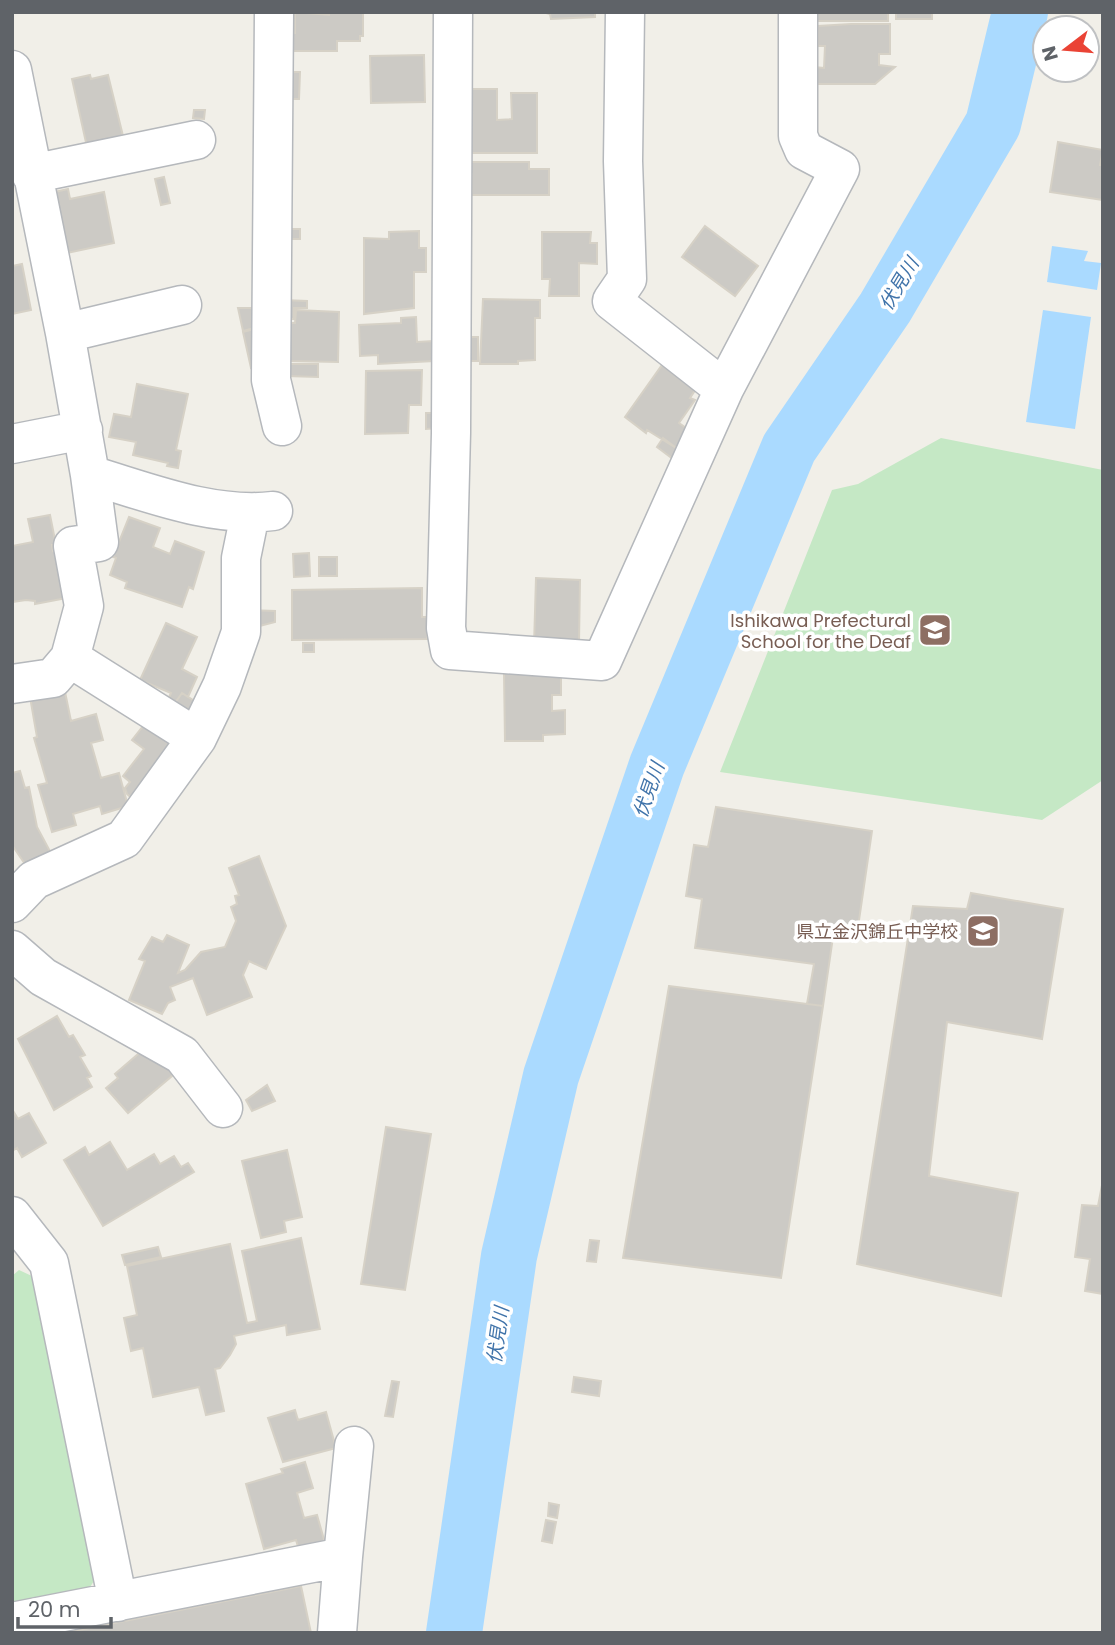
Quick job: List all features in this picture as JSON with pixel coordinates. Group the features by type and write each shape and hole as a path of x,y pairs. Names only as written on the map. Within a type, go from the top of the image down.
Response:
{"street":[{"path":"274,12 271,380 282,426"},
{"path":"453,12 451,433 446,628 450,650 602,661 724,389 840,169 804,150 798,136 799,12"},
{"path":"625,12 623,161 627,278 612,301 724,389"},
{"path":"12,70 83,430 99,542 73,546 84,606 70,658 53,678 12,684"},
{"path":"31,174 196,140"},
{"path":"65,333 182,305"},
{"path":"12,444 83,430"},
{"path":"12,903 34,880 124,839 197,738 222,686 241,632 241,558 261,513 197,506 90,475"},
{"path":"70,658 197,738"},
{"path":"12,950 43,977 182,1055 223,1108"},
{"path":"17,1235 49,1263 118,1602"},
{"path":"337,1633 354,1446"},
{"path":"12,1622 344,1557"}],"green space":[{"name":"Ishikawa Prefectural School for the Deaf","path":"941,438 1103,470 1103,780 1042,820 720,772 832,490 858,484"},
{"path":"19,1270 34,1277 97,1576 87,1592 12,1609 12,1276"}],"water":[{"path":"1052,246 1088,251 1084,261 1101,263 1097,290 1047,282"},
{"path":"1043,310 1091,317 1075,429 1026,422"}],"building":[{"path":"295,12 329,15 329,12 363,12 363,36 360,36 360,41 337,41 337,51 287,51 287,33 295,33"},
{"path":"542,12 595,12 595,17 551,19 550,14"},
{"path":"813,12 888,12 888,21 812,21"},
{"path":"896,12 932,12 932,19 896,19"},
{"path":"890,24 890,54 879,54 879,65 895,67 875,84 815,84 815,67 824,68 825,46 818,46 818,26"},
{"path":"424,55 425,102 371,103 370,56"},
{"path":"284,72 300,72 299,99 285,99"},
{"path":"90,75 91,79 108,75 124,140 87,147 72,79"},
{"path":"467,89 497,89 497,120 512,119 511,93 537,93 537,153 470,153 472,99 467,99"},
{"path":"194,110 205,110 204,119 193,118"},
{"path":"1058,142 1103,150 1100,165 1103,165 1103,200 1050,192"},
{"path":"465,162 529,162 529,169 549,169 549,195 472,195 472,174 465,175"},
{"path":"164,177 170,203 161,205 155,179"},
{"path":"68,189 70,199 104,192 114,243 62,254 50,193"},
{"path":"705,226 758,266 735,296 682,257"},
{"path":"283,229 300,229 300,239 284,239"},
{"path":"419,231 419,248 426,248 426,272 414,272 414,308 364,314 364,238 389,239 389,232"},
{"path":"542,232 591,232 590,243 597,243 597,264 579,263 579,296 549,296 550,279 542,279"},
{"path":"22,264 31,310 12,314 12,266"},
{"path":"483,299 540,300 540,318 535,318 535,360 518,361 518,364 480,364"},
{"path":"283,300 307,301 307,308 294,308 294,319 283,319"},
{"path":"238,308 257,308 258,327 243,331"},
{"path":"296,310 339,312 338,362 290,361 287,323 295,323"},
{"path":"416,317 417,342 433,341 434,361 378,364 378,355 360,356 359,325 401,323 401,318"},
{"path":"258,328 258,366 251,368 243,332"},
{"path":"467,337 478,337 478,361 467,361"},
{"path":"287,364 318,364 318,377 287,376"},
{"path":"662,365 696,389 690,398 695,400 679,423 689,430 676,448 647,430 646,433 625,417"},
{"path":"422,370 421,405 409,405 408,433 365,434 366,371"},
{"path":"137,384 188,394 176,450 181,451 178,468 133,455 136,442 109,437 114,414 131,417"},
{"path":"426,413 438,413 439,428 426,429"},
{"path":"663,438 679,450 673,459 657,447"},
{"path":"50,515 56,545 52,545 53,551 58,550 72,597 35,604 35,601 26,600 12,602 12,546 33,542 28,519"},
{"path":"50,515 56,545 52,545 53,551 58,550 72,597 35,604 35,601 26,600 12,602 12,546 33,542 28,519"},
{"path":"129,517 160,528 153,547 170,554 175,541 204,552 193,589 189,587 182,607 125,588 127,582 110,575 116,558 113,557"},
{"path":"309,553 310,576 294,577 293,554"},
{"path":"319,557 337,557 337,576 319,576"},
{"path":"536,578 580,580 579,642 534,645"},
{"path":"422,588 422,617 427,617 427,639 292,640 292,590"},
{"path":"248,610 275,611 275,622 248,629"},
{"path":"166,623 197,637 182,669 197,677 188,697 182,693 175,703 168,699 171,693 140,680"},
{"path":"303,643 314,643 314,652 303,652"},
{"path":"504,673 561,673 561,695 552,695 552,711 565,710 565,734 543,735 543,741 505,741"},
{"path":"64,687 71,721 96,714 103,740 91,743 101,778 119,773 128,806 102,814 100,806 73,814 76,825 52,832 38,785 47,783 34,738 37,737 30,697"},
{"path":"182,693 201,705 194,716 175,703"},
{"path":"151,716 182,741 137,803 127,794 125,788 130,782 123,776 144,749 132,740"},
{"path":"20,771 25,788 29,787 37,827 52,855 27,867 12,845 12,773"},
{"path":"716,807 872,831 857,934 834,930 823,1006 807,1004 814,964 695,948 702,899 686,896 694,845 708,847"},
{"path":"259,856 286,926 266,969 249,961 243,975 252,997 207,1015 193,978 170,987 175,1000 168,1003 162,1014 129,1000 145,961 139,959 152,937 163,942 167,935 189,945 178,973 185,970 201,952 225,947 236,921 231,907 237,904 235,896 239,895 229,868"},
{"path":"971,893 1063,909 1042,1039 947,1022 929,1176 1018,1193 1001,1296 857,1264 913,906 967,909"},
{"path":"669,986 823,1006 781,1278 623,1258"},
{"path":"57,1016 69,1037 73,1035 85,1055 80,1057 91,1076 87,1078 92,1087 54,1110 18,1039"},
{"path":"145,1048 178,1071 128,1113 106,1088 118,1078 115,1074"},
{"path":"267,1085 275,1101 252,1111 246,1100"},
{"path":"12,1109 18,1119 29,1113 46,1143 22,1157 17,1148 12,1151"},
{"path":"386,1127 431,1134 405,1290 361,1284"},
{"path":"110,1142 127,1170 154,1154 160,1164 174,1156 181,1167 188,1163 194,1172 103,1226 64,1160 85,1147 89,1155"},
{"path":"287,1150 302,1217 284,1221 286,1232 261,1238 242,1161"},
{"path":"1103,1180 1103,1294 1085,1291 1090,1259 1075,1257 1082,1205 1098,1206"},
{"path":"301,1238 320,1329 287,1335 286,1325 234,1336 236,1344 230,1355 220,1368 215,1369 224,1411 206,1415 199,1387 153,1397 143,1348 131,1351 124,1318 137,1315 127,1266 230,1244 247,1323 257,1321 242,1251"},
{"path":"590,1240 599,1241 596,1262 587,1261"},
{"path":"158,1247 161,1257 125,1265 122,1255"},
{"path":"574,1377 601,1381 599,1396 572,1392"},
{"path":"392,1381 399,1382 393,1417 385,1416"},
{"path":"295,1410 298,1420 326,1412 336,1448 283,1462 268,1418"},
{"path":"305,1462 313,1488 297,1493 304,1518 317,1515 325,1543 299,1550 296,1540 264,1549 246,1484 283,1473 281,1469"},
{"path":"549,1503 559,1505 557,1518 548,1516"},
{"path":"546,1520 556,1522 552,1543 542,1541"},
{"path":"301,1586 311,1633 64,1633 256,1595"}],"waterway":[{"name":"伏見川","path":"454,1633 509,1256 551,1076 657,765 789,448 885,308 993,124 1020,12"}],"place":[{"name":"Ishikawa Prefectural School for the Deaf","path":"935,630"},
{"name":"県立金沢錦丘中学校","path":"983,931"}]}
